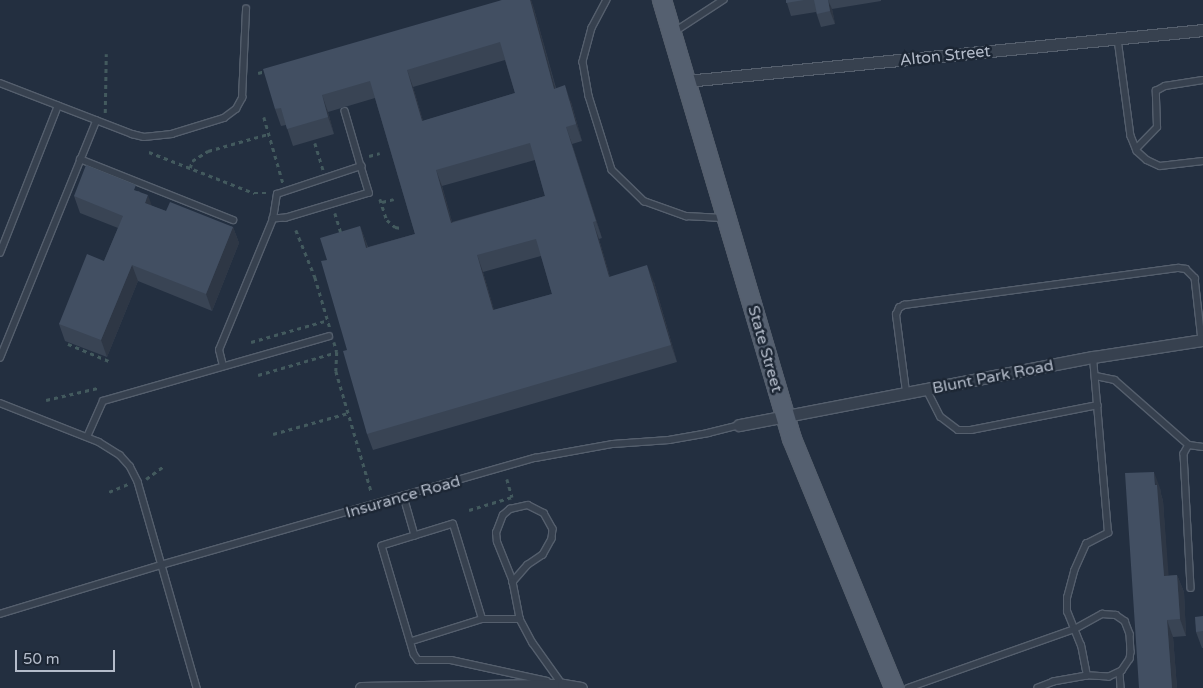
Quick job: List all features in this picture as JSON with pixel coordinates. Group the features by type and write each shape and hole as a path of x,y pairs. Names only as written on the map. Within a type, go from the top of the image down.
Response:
{"main road":[{"name":"State Street","path":"662,0 796,451 894,688"}],"street":[{"name":"Alton Street","path":"686,81 1203,30"},
{"name":"Blunt Park Road","path":"784,415 1093,358 1203,340"},
{"name":"Insurance Road","path":"739,425 784,415"},
{"path":"361,688 563,685 580,688"}],"lane":[{"path":"607,0 592,28 583,62 589,96 612,170 644,201 686,216 726,218"},
{"path":"672,33 723,0"},
{"path":"0,83 96,121 144,137 180,131 224,118 236,109 242,98 246,9"},
{"path":"1118,39 1130,136 1136,149 1147,160 1160,166 1203,161"},
{"path":"1136,149 1158,127 1156,91 1165,86 1203,80"},
{"path":"0,253 58,106"},
{"path":"273,218 286,218 369,193 345,112"},
{"path":"0,358 96,121"},
{"path":"80,159 233,220"},
{"path":"223,366 220,350 273,218 277,194 361,166"},
{"path":"906,392 896,315 899,308 904,305 1179,268 1186,269 1195,278 1203,340"},
{"path":"88,437 104,401 329,336"},
{"path":"1088,676 1076,629 1067,612 1067,598 1074,571 1086,544 1108,532 1093,358"},
{"path":"1096,376 1115,380 1189,445 1203,447"},
{"path":"927,390 941,417 958,430 970,430 1098,405"},
{"path":"0,403 88,437 120,455 130,466 138,482 197,688"},
{"name":"Insurance Road","path":"0,614 161,565 535,458 613,444 677,439 739,425"},
{"path":"1189,445 1184,454 1191,588"},
{"path":"404,497 415,535"},
{"path":"514,582 528,565 543,555 549,547 553,529 550,520 537,508 528,505 515,507 503,516 496,533 497,542 514,582 520,619 533,643 563,685"},
{"path":"482,619 453,524 382,546 412,641 411,648 418,660 451,660 563,685"},
{"path":"908,688 1076,629 1102,614 1111,613 1125,621 1130,634 1130,659 1120,673 1109,677 1088,676 1054,682 1038,688"},
{"path":"412,641 482,619 520,619"},
{"path":"1120,673 1121,688"}],"path":[{"path":"105,113 106,54"},
{"path":"258,73 268,70"},
{"path":"264,117 283,183"},
{"path":"190,168 192,161 208,151 268,134"},
{"path":"315,143 323,171"},
{"path":"150,152 254,193 268,193"},
{"path":"369,156 380,153"},
{"path":"394,199 381,201 387,220 395,227 402,228"},
{"path":"336,213 342,236"},
{"path":"296,230 315,277 328,320 337,352 336,371 372,490"},
{"path":"250,342 328,320"},
{"path":"68,344 109,361"},
{"path":"258,376 337,352"},
{"path":"46,400 98,388"},
{"path":"273,434 349,412"},
{"path":"145,480 164,466"},
{"path":"507,479 515,507"},
{"path":"108,492 128,484"},
{"path":"469,510 512,497"}],"building":[{"path":"502,0 530,0 554,89 565,85 576,124 566,127 596,221 593,222 609,277 647,265 671,345 367,434 343,351 347,350 321,261 327,260 320,238 360,226 366,248 415,234 370,81 322,95 328,117 287,129 281,108 275,109 263,69","holes":["500,42 515,93 422,121 407,70","530,143 545,196 451,223 436,170","536,239 552,294 493,310 477,255"]},
{"path":"786,0 804,0 786,3"},
{"path":"814,0 828,0 830,11 817,14"},
{"path":"86,165 136,185 134,190 148,195 145,203 166,211 170,202 233,227 206,294 132,265 101,340 59,324 87,254 104,261 123,216 74,196"},
{"path":"1154,472 1155,485 1157,485 1164,576 1177,575 1180,619 1167,620 1172,688 1139,688 1125,473"},
{"path":"1203,616 1203,631 1196,632 1195,617"}]}
